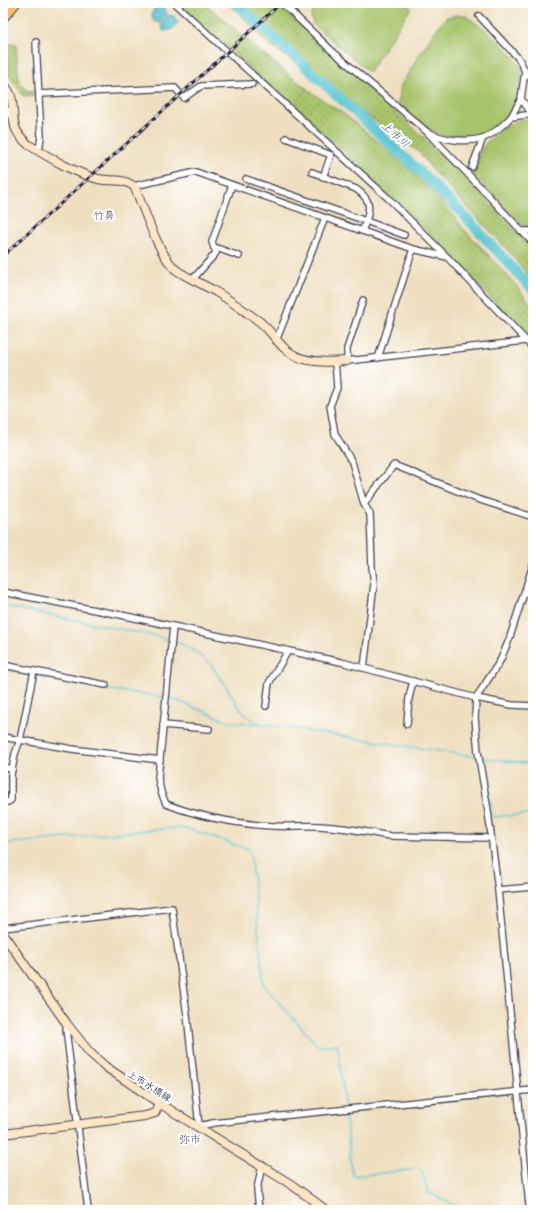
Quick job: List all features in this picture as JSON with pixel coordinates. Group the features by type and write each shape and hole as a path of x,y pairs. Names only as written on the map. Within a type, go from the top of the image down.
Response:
{"highway":[{"path":"3,17 15,3"}],"street":[{"path":"174,3 389,199 448,258 533,348"},
{"path":"282,3 331,50 426,131 533,243"},
{"path":"479,16 519,59 525,71 533,80"},
{"path":"36,42 41,136 39,151"},
{"path":"426,131 451,140 483,138 497,130 511,117 521,99 525,71"},
{"path":"3,83 11,95 14,127 22,140 39,151 79,172 100,179 120,180 134,186 196,172 413,249 448,258"},
{"path":"39,94 174,88 184,98 201,86 252,84"},
{"path":"511,117 532,114 521,99"},
{"path":"3,106 13,118"},
{"path":"286,138 331,155 323,177"},
{"path":"472,166 483,138"},
{"path":"312,172 356,189 361,193 368,202 370,210 362,231"},
{"path":"246,179 404,235"},
{"path":"193,279 216,253 212,242 232,185"},
{"path":"134,186 158,246 174,269 217,292 266,326 276,341 288,352 297,357 312,360 335,361 378,358 526,341"},
{"path":"276,341 325,218"},
{"path":"521,231 533,231"},
{"path":"214,247 239,256"},
{"path":"378,358 413,249"},
{"path":"347,360 347,349 363,300"},
{"path":"335,361 337,388 330,406 335,434 352,462 364,504 370,514 374,584 364,668"},
{"path":"364,504 394,466 477,499 533,517"},
{"path":"531,1210 529,1206 498,890 488,811 478,752 475,718 476,698 500,661 510,640 533,565"},
{"path":"3,592 121,615 364,668 476,698 512,705 533,706"},
{"path":"173,627 158,778 166,804 202,815 274,826 318,826 391,836 491,838"},
{"path":"266,706 268,683 288,651"},
{"path":"3,665 106,685"},
{"path":"3,802 8,802 11,800 12,769 20,740 34,671"},
{"path":"407,724 409,698 413,681"},
{"path":"163,725 209,729"},
{"path":"3,737 72,749 160,760"},
{"path":"3,767 12,769"},
{"path":"498,890 533,887"},
{"path":"3,928 172,908 188,1022 199,1126 213,1123 533,1090"},
{"name":"上市水橋線","path":"3,934 67,1024 90,1052 106,1067 159,1103 292,1184 326,1210"},
{"path":"67,1024 66,1029 88,1210"},
{"path":"3,1134 145,1116 155,1113 159,1103"},
{"path":"259,1210 256,1189 262,1165"}],"green space":[{"path":"178,3 205,3 290,76 340,111 381,144 413,173 440,199 464,229 515,284 533,307 533,343 434,238 373,181 344,151 253,72"},
{"path":"227,3 275,3 398,113 474,187 533,249 533,282 507,249 435,173 419,152 366,115 328,83 270,46 238,12"},
{"path":"319,3 407,3 411,8 369,72 313,24 311,15"},
{"path":"465,15 492,35 521,66 522,77 518,100 510,115 484,135 465,138 444,136 426,128 398,105 401,85 424,48 441,23 447,17"},
{"path":"16,44 19,82 27,91 37,90 37,96 23,96 3,66 3,45"},
{"path":"533,118 533,227 528,227 521,224 473,175 481,150 488,141 501,130 516,121"}],"water":[{"path":"154,7 164,8 167,14 159,23 153,21 152,15"},
{"path":"168,15 174,16 178,22 172,29 163,31 161,24"}],"waterway":[{"name":"上市川","path":"236,3 427,178 460,211 533,290"},
{"path":"3,606 156,636 169,640"},
{"path":"173,641 189,648 204,659 216,672 242,711 248,717 261,724"},
{"path":"3,669 104,689 165,697"},
{"path":"168,697 227,721 282,727 477,757"},
{"path":"481,758 533,764"},
{"path":"484,759 493,817 533,814"},
{"path":"3,844 170,828 189,829 250,850 264,986 319,1047 337,1044 345,1108"},
{"path":"345,1112 352,1173 354,1176 417,1169 421,1170 429,1193 464,1210"}],"railway":[{"path":"3,256 281,3"}],"district":[{"name":"竹鼻","path":"104,214"},
{"name":"弥市","path":"190,1138"}]}
